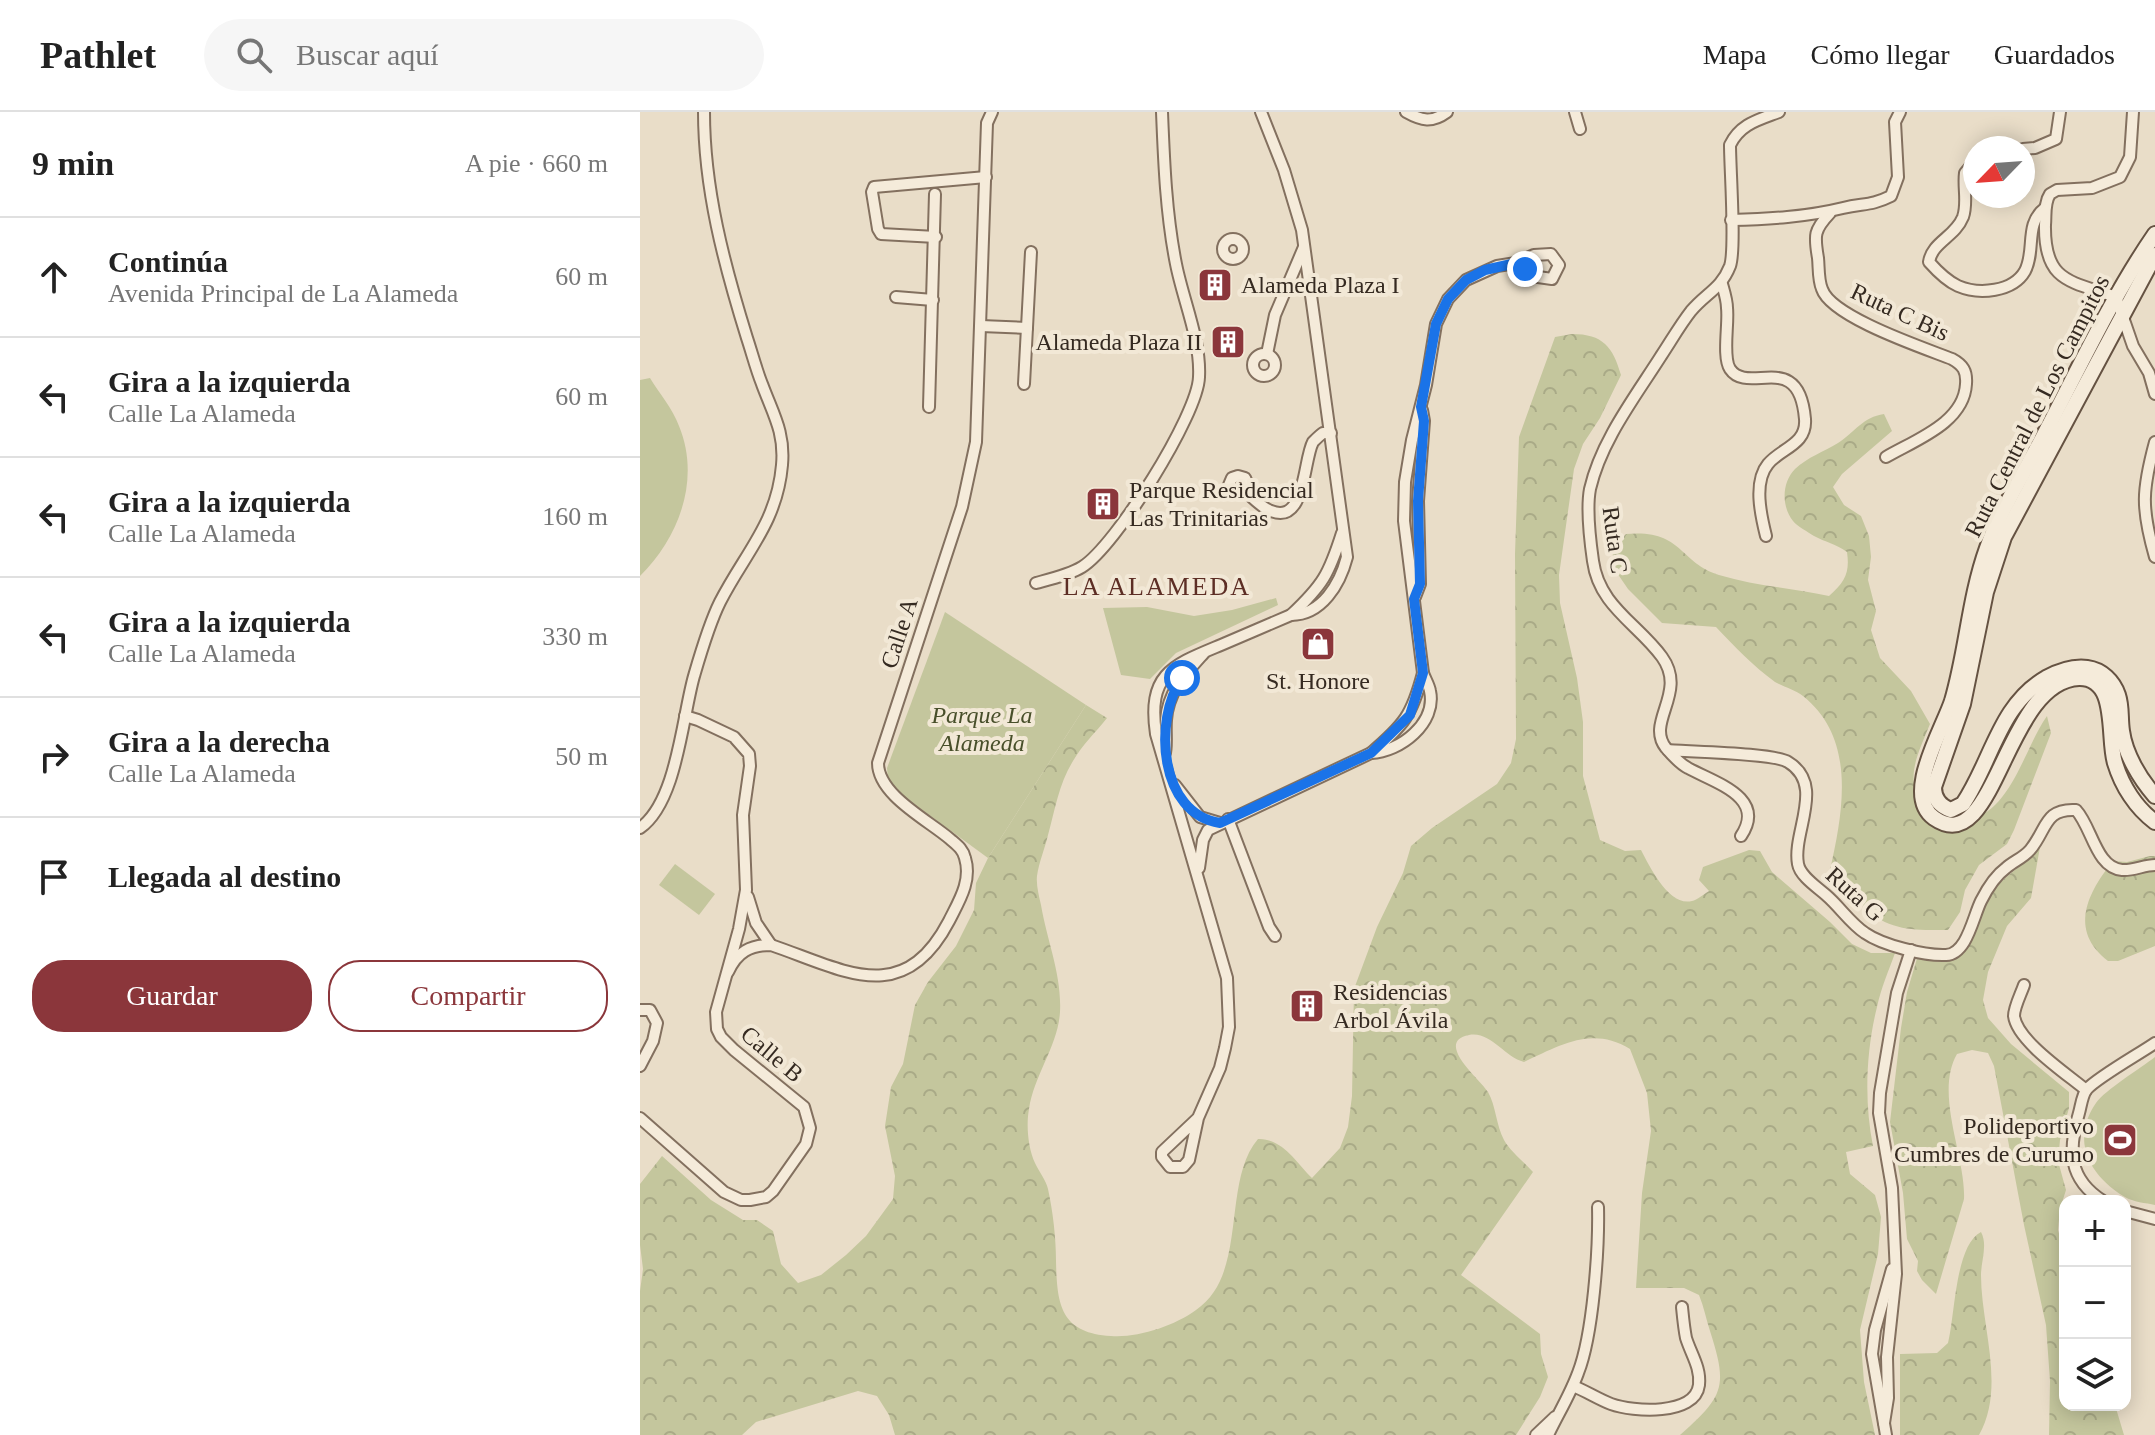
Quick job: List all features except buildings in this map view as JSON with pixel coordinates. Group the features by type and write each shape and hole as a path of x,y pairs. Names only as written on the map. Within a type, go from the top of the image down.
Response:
{"main road":[{"name":"Ruta Central de Los Campitos","path":"2155,234 2116,297 1999,518 1970,604 1957,683 1927,763 1921,797 1923,806 1935,818 1951,824 1967,822 1983,803 2017,729 2030,711 2054,687 2069,679 2084,678 2098,685 2106,696 2115,765 2132,798 2155,822"},
{"name":"Ruta Central de Los Campitos","path":"2155,255 2030,485 1998,551 1983,606 1967,689 1935,780 1934,793 1945,808 1951,810 1963,804 2017,702 2052,675 2081,668 2101,672 2112,684 2121,707 2126,748 2155,796"}],"street":[{"path":"640,828 650,821 667,785 694,677 718,605 773,511 782,462 781,429 762,385 734,298 712,206 704,112"},
{"name":"Calle A","path":"771,945 853,974 894,974 912,967 932,950 963,894 967,870 962,850 892,794 881,779 878,763 971,472 976,442 987,123 992,112"},
{"path":"1036,583 1083,567 1116,535 1175,438 1198,386 1194,341 1174,249 1162,112"},
{"path":"1261,112 1291,192 1305,245 1342,533 1347,542 1344,572 1322,603 1300,615 1291,615"},
{"path":"1406,112 1425,121 1435,120 1447,112"},
{"path":"1575,112 1580,129"},
{"path":"1766,536 1761,515 1763,473 1769,462 1796,444 1806,421 1800,396 1786,379 1776,376 1744,379 1733,373 1727,364 1727,306 1722,284 1732,261 1730,145 1735,134 1748,123 1779,112"},
{"path":"1731,220 1830,213 1873,205 1891,196 1898,177 1895,122 1900,112"},
{"path":"2035,148 2056,139 2060,112"},
{"path":"2133,112 2130,157 2120,177 2092,188 2057,190 2046,198 2045,240 2050,263 2056,273 2064,279 2116,297 2133,346 2149,373 2155,394"},
{"path":"936,237 881,234 872,192 874,187 986,177"},
{"path":"929,407 935,194"},
{"path":"1965,208 1953,234 1935,246 1929,262 1959,286 1981,291 2002,289 2016,282 2025,271 2030,257 2030,236 2037,214 2045,208"},
{"name":"Ruta C Bis","path":"1830,213 1817,227 1815,241 1822,289 1828,299 1850,315 1952,359 1961,364 1967,373 1966,393 1954,414 1886,457"},
{"path":"1267,354 1275,315 1305,245"},
{"path":"1024,384 1031,252"},
{"path":"1371,753 1382,753 1406,741 1421,723 1430,702 1430,690 1423,673 1404,521 1412,440 1436,324 1455,289 1475,274 1516,263"},
{"name":"Ruta C","path":"1668,750 1662,743 1659,728 1672,692 1671,673 1662,656 1613,608 1603,591 1593,565 1589,493 1596,465 1632,401 1692,310 1722,284"},
{"path":"896,297 933,300"},
{"path":"981,326 1027,328"},
{"path":"1414,599 1420,584 1418,501 1424,421 1421,407"},
{"path":"1245,491 1271,511 1291,509 1298,498 1313,442 1323,433 1331,433"},
{"path":"2155,442 2144,481 2143,507 2155,557"},
{"path":"1405,500 1418,501"},
{"path":"1198,1118 1162,1152 1170,1167 1183,1167 1189,1160 1198,1118 1220,1068 1229,1027 1227,978 1156,734 1153,707 1158,689 1170,671 1182,661 1291,615 1329,574 1342,533"},
{"path":"1329,574 1336,584"},
{"path":"1165,757 1167,712 1172,694 1206,651"},
{"path":"1198,874 1203,840 1208,830 1371,753 1410,715 1423,673"},
{"path":"1158,689 1172,694"},
{"path":"1410,715 1421,723"},
{"name":"Calle B","path":"640,1118 724,1192 741,1200 759,1199 773,1191 806,1144 810,1128 804,1107 734,1050 718,1033 716,1012 746,890 743,815 749,754 734,737 685,716"},
{"path":"1668,750 1685,767 1727,788 1747,806 1747,826 1741,836"},
{"name":"Ruta G","path":"1668,750 1778,758 1795,767 1802,775 1806,797 1798,852 1800,871 1866,934 1911,950 1946,955 1960,948 1991,884 2006,868 2025,856 2039,840 2052,814 2063,809 2076,810 2084,819 2102,859 2114,869 2126,871 2155,865"},
{"path":"1168,773 1200,817 1224,821"},
{"path":"1224,821 1275,936"},
{"path":"746,890 756,923 771,945"},
{"path":"728,972 745,950 771,945"},
{"path":"1884,1423 1888,1398 1887,1357 1896,1285 1892,1188 1881,1127 1880,1093 1897,993 1911,950"},
{"path":"2024,985 2014,1015 2019,1029 2029,1042 2086,1090"},
{"path":"640,1010 650,1010 657,1023 653,1041 640,1066"},
{"path":"2094,1195 2077,1177 2072,1147 2086,1090 2155,1043"},
{"path":"1548,1435 1583,1357 1599,1229 1598,1207"},
{"path":"2131,1213 2155,1219"},
{"path":"1886,1435 1872,1354 1875,1330 1894,1263"},
{"path":"1571,1389 1592,1401 1599,1399 1614,1405 1655,1410 1689,1401 1699,1389 1699,1370 1686,1337 1682,1307"},
{"path":"1536,1435 1557,1416"}],"green space":[{"path":"1572,334 1592,336 1605,344 1621,375 1583,444 1574,469 1559,575 1560,603 1577,678 1583,722 1583,776 1600,840 1625,851 1641,850 1661,884 1684,901 1694,900 1709,891 1699,880 1703,867 1749,850 1760,851 1772,872 1852,944 1871,953 1895,953 1879,1000 1870,1041 1867,1094 1873,1146 1846,1152 1850,1174 1875,1195 1881,1217 1878,1254 1860,1330 1864,1382 1875,1435 1680,1435 1714,1400 1720,1378 1719,1365 1699,1295 1684,1288 1636,1288 1642,1193 1651,1131 1647,1093 1630,1049 1603,1039 1577,1040 1524,1062 1491,1040 1469,1035 1459,1039 1456,1045 1458,1053 1488,1092 1507,1144 1533,1172 1461,1275 1540,1334 1541,1354 1548,1377 1540,1397 1516,1435 895,1435 889,1415 877,1396 858,1391 756,1422 742,1435 640,1435 640,1291 643,1269 640,1184 662,1156 711,1200 743,1220 757,1220 773,1231 781,1264 798,1283 821,1275 866,1236 893,1199 895,1176 885,1126 891,1087 903,1064 915,1005 928,982 956,946 974,910 976,883 988,858 1086,705 1107,718 1073,761 1064,778 1037,876 1059,985 1060,1012 1055,1037 1032,1096 1028,1122 1031,1150 1050,1198 1058,1290 1065,1314 1081,1329 1111,1336 1144,1333 1187,1316 1212,1294 1223,1274 1240,1179 1247,1157 1258,1139 1274,1142 1281,1147 1312,1178 1340,1148 1348,1127 1352,1096 1354,989 1377,927 1403,873 1411,846 1497,784 1511,763 1516,739 1515,554 1519,437 1555,337"},
{"path":"650,378 670,407 685,446 687,487 666,544 640,576 640,380"},
{"path":"1884,414 1892,431 1842,474 1833,487 1844,505 1861,516 1869,536 1871,557 1868,580 1876,611 1871,630 1880,658 1911,691 1930,724 1914,770 1915,791 1926,815 1964,819 1980,816 2004,794 2047,716 2051,733 2007,844 1979,865 1965,890 1960,912 1948,930 1904,928 1883,921 1830,870 1839,824 1842,777 1832,733 1820,713 1803,696 1775,682 1759,669 1716,627 1662,623 1628,589 1615,570 1612,549 1626,534 1659,536 1719,575 1829,596 1845,577 1847,552 1814,536 1793,521 1786,508 1785,487 1791,474 1805,461 1838,443 1865,422"},
{"path":"1276,598 1278,605 1176,653 1150,679 1121,675 1103,608 1147,607 1194,616"},
{"name":"Parque La Alameda","path":"945,612 1086,705 988,858 895,790 888,780 887,768"},
{"path":"2040,847 2031,898 2007,926 1988,972 1983,1000 1988,1018 2011,1044 2069,1092 2069,1108 2058,1161 2066,1190 2064,1195 2059,1195 2059,1411 2117,1411 2124,1435 2049,1435 2050,1381 2046,1325 1994,1066 1988,1053 1972,1050 1957,1054 1951,1070 1950,1106 1964,1199 1936,1294 1917,1271 1918,1261 1907,1239 1903,1193 1890,1122 1907,992 1918,955 1957,958 1964,953 1989,897"},
{"path":"2155,856 2155,946 2118,961 2108,961 2088,937 2085,924 2090,898 2113,861 2127,862"},
{"path":"675,864 715,894 699,915 659,885"},
{"name":"Polideportivo Cumbres de Curumo","path":"2155,1057 2155,1205 2131,1200 2131,1195 2123,1195 2102,1179 2088,1156 2085,1131 2088,1117 2096,1103"},
{"path":"1981,1232 1984,1248 1982,1295 1991,1377 1987,1416 1979,1435 1900,1435 1900,1354 1937,1353 1948,1343 1961,1266 1972,1239"}],"place":[{"name":"Alameda Plaza I","path":"1215,285"},
{"name":"Alameda Plaza II","path":"1228,342"},
{"name":"Parque Residencial Las Trinitarias","path":"1103,504"},
{"name":"St. Honore","path":"1318,644"},
{"name":"Residencias Arbol Ávila","path":"1307,1006"},
{"name":"Polideportivo Cumbres de Curumo","path":"2120,1140"}],"district":[{"name":"LA ALAMEDA","path":"1157,586"}],"route":[{"path":"1182,678 1172,694 1167,712 1165,757 1168,773 1184,799 1200,817 1210,822 1220,823 1371,753 1403,724 1410,715 1423,673 1414,599 1420,584 1418,501 1424,421 1421,407 1436,324 1448,299 1466,280 1497,266 1516,263 1525,269"}]}
